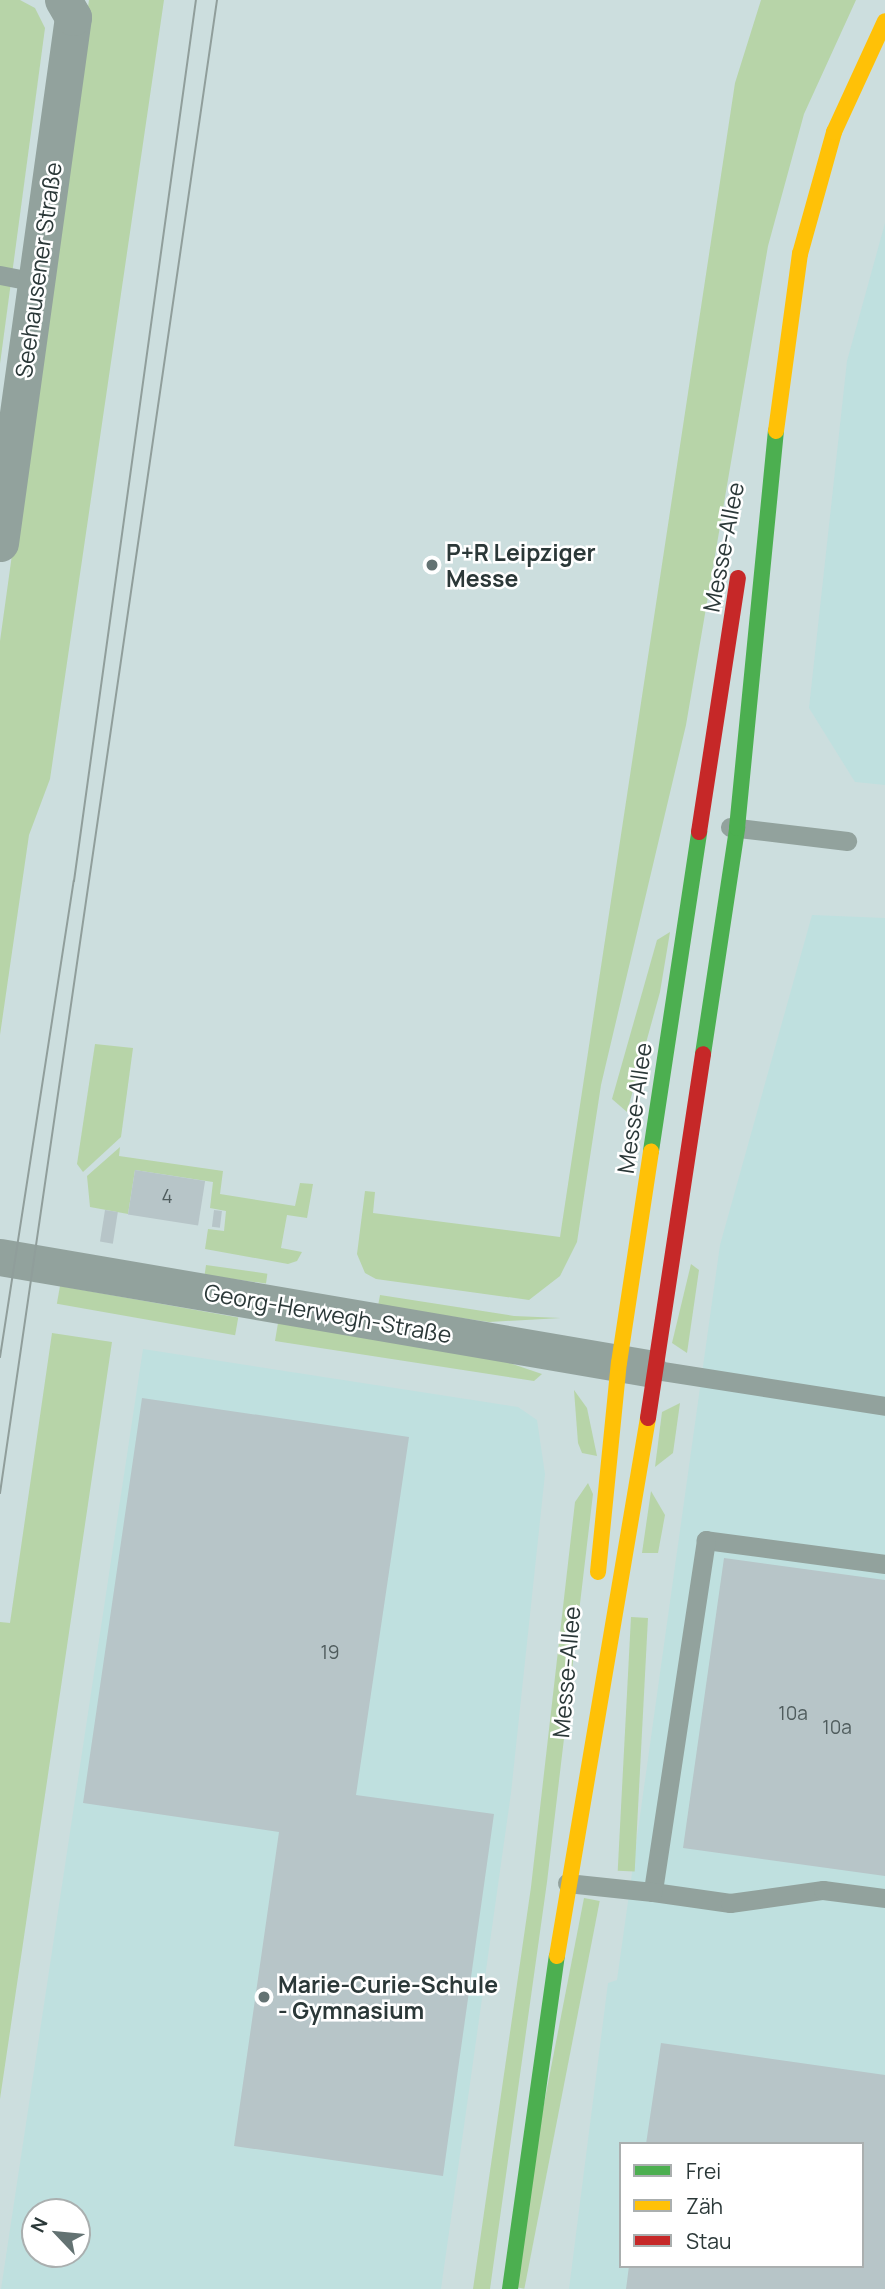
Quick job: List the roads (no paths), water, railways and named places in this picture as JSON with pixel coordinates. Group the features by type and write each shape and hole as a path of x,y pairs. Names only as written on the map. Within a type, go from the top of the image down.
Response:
{"main road":[{"name":"Messe-Allee","path":"510,2289 575,1830 656,1370 737,828 779,399 800,254 834,132 885,22"},
{"name":"Messe-Allee","path":"748,526 779,399"},
{"name":"Messe-Allee","path":"596,1597 619,1363 740,564"},
{"name":"Messe-Allee","path":"575,1830 592,1638"}],"street":[{"name":"Seehausener Straße","path":"0,543 73,17 63,0"},
{"name":"Georg-Herwegh-Straße","path":"0,1257 656,1370"}],"lane":[{"path":"0,275 37,282"},
{"path":"699,824 847,841"},
{"path":"656,1370 885,1406"},
{"path":"653,1892 706,1540 885,1564"},
{"path":"567,1882 730,1903 823,1890 885,1898"}],"tram line":[{"path":"0,1357 74,881 196,0"},
{"path":"0,1493 217,0"}],"place":[{"name":"P+R Leipziger Messe","path":"432,565"},
{"name":"Marie-Curie-Schule - Gymnasium","path":"264,1997"}]}
